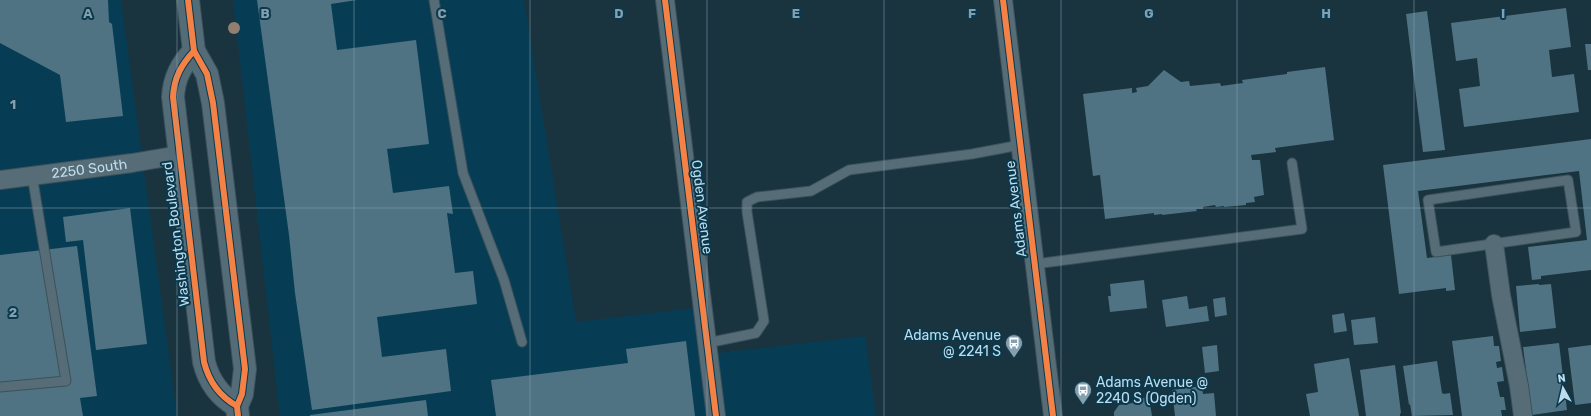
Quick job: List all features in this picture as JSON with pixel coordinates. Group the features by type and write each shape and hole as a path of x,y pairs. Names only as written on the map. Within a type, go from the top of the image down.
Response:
{"main road":[{"name":"Washington Boulevard","path":"188,0 194,51 207,74 213,103 245,369 238,411"},
{"name":"Washington Boulevard","path":"194,51 181,66 174,86 173,103 204,362 214,387 238,411"}],"street":[{"name":"Ogden Avenue","path":"665,0 716,416"},
{"name":"Adams Avenue","path":"1003,0 1054,416"},
{"name":"2250 South","path":"0,180 132,163 179,155"},
{"path":"1494,244 1501,296 1519,386 1523,416"}],"lane":[{"path":"434,0 463,174 504,280 522,342"},
{"path":"707,343 756,333 764,321 747,212 747,202 757,197 811,191 849,170 972,154 1020,145"},
{"path":"1035,264 1302,229 1292,163"},
{"path":"0,387 66,381 32,175"},
{"path":"1568,180 1576,232 1494,244 1436,252 1428,200 1568,180"}],"shaded area":[{"path":"0,0 121,0 177,416 0,416"},
{"path":"233,0 524,0 576,322 695,308 701,355 865,336 876,416 280,416"}],"building":[{"path":"0,0 108,0 109,22 112,24 123,116 66,122 60,75 0,43"},
{"path":"257,0 357,0 331,4 337,50 416,40 429,144 387,149 393,193 449,186 453,214 447,213 455,273 473,271 477,304 377,317 382,357 446,349 451,391 312,410 295,293 289,235"},
{"path":"1566,8 1571,47 1549,50 1552,77 1574,74 1579,112 1464,127 1459,89 1480,86 1477,58 1456,61 1451,23"},
{"path":"1427,11 1445,150 1423,152 1406,14"},
{"path":"1585,44 1591,44 1591,70 1588,70"},
{"path":"1325,67 1334,140 1275,148 1276,152 1251,155 1252,160 1260,160 1264,195 1254,197 1255,202 1246,203 1246,205 1224,207 1216,207 1215,205 1203,207 1203,209 1196,209 1197,211 1162,215 1154,215 1154,213 1105,219 1100,175 1093,176 1083,94 1132,88 1132,93 1137,92 1136,88 1148,86 1164,70 1181,82 1189,81 1190,86 1220,83 1221,86 1243,83 1242,80"},
{"path":"1591,139 1591,270 1541,276 1541,279 1532,280 1528,247 1587,240 1579,171 1418,191 1427,258 1451,255 1455,290 1446,291 1446,288 1399,294 1383,165"},
{"path":"130,208 147,344 96,350 83,240 66,242 63,217"},
{"path":"77,246 97,396 80,398 83,416 0,416 0,255"},
{"path":"1144,280 1147,308 1110,312 1108,296 1111,296 1110,284"},
{"path":"1551,284 1556,328 1520,332 1516,286"},
{"path":"1187,296 1189,309 1207,306 1209,321 1166,327 1162,300"},
{"path":"1225,297 1227,315 1215,317 1213,299"},
{"path":"1344,313 1347,331 1334,333 1332,315"},
{"path":"1375,317 1378,343 1354,345 1351,320"},
{"path":"1493,336 1494,346 1499,346 1501,361 1496,362 1497,368 1502,367 1504,381 1497,382 1500,397 1504,397 1506,410 1501,410 1502,416 1462,416 1452,341"},
{"path":"686,341 695,416 496,416 491,380 628,363 626,349"},
{"path":"1559,343 1567,410 1532,415 1523,347"},
{"path":"1217,345 1219,371 1205,373 1202,347"},
{"path":"1591,345 1591,403 1575,405 1568,348"},
{"path":"1349,358 1359,416 1310,416 1306,394 1318,392 1314,364"},
{"path":"1437,361 1442,393 1450,393 1453,415 1412,416 1403,366"},
{"path":"1395,365 1401,413 1400,416 1366,416 1360,370"},
{"path":"1202,386 1203,394 1214,393 1216,416 1175,416 1172,390"},
{"path":"1149,397 1152,416 1114,416 1114,412 1119,405 1133,403 1132,400"},
{"path":"426,400 428,416 310,416 310,415"}],"cycle path":[{"path":"188,0 194,51 207,74 213,103 245,369 242,394 237,406 238,416"},
{"path":"665,0 716,416"},
{"path":"1003,0 1053,416"},
{"path":"194,51 185,61 179,72 173,97 204,362 209,376 216,388 225,398 237,406"}],"place":[{"name":"Adams Avenue @ 2241 S","path":"1014,358"},
{"name":"Adams Avenue @ 2240 S (Ogden)","path":"1083,405"}]}
